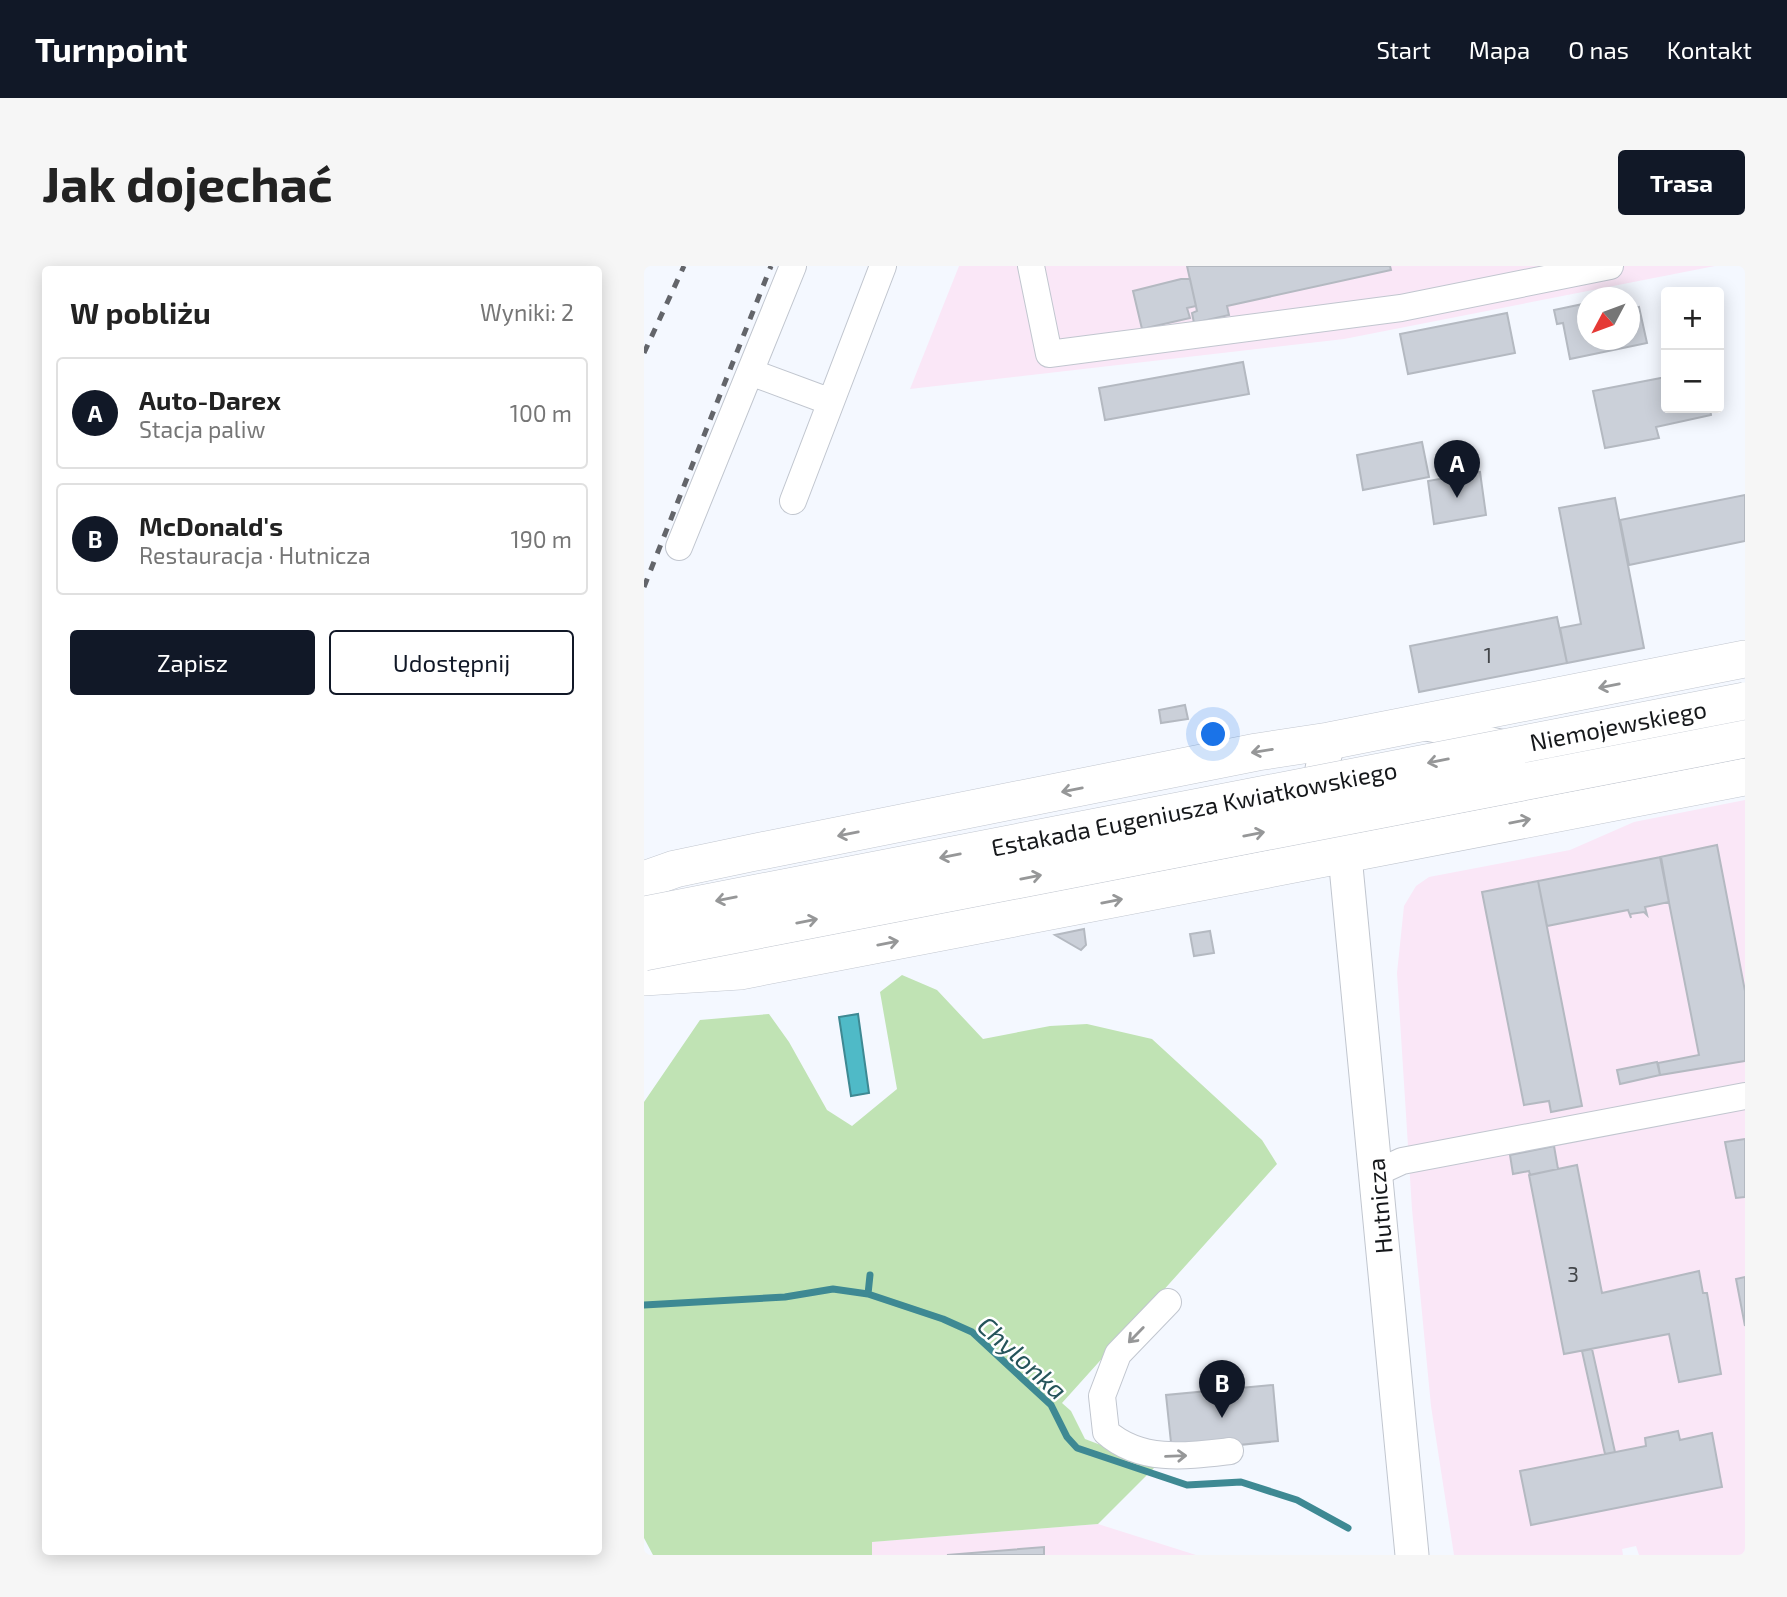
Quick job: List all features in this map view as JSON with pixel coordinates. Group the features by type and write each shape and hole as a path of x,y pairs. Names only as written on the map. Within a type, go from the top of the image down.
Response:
{"highway":[{"path":"644,880 700,864 1257,752 1329,741 1745,659"},
{"name":"Estakada Eugeniusza Kwiatkowskiego","path":"644,915 1661,717"},
{"name":"Estakada Eugeniusza Kwiatkowskiego","path":"644,952 1745,739"},
{"path":"644,977 740,971 1745,777"}],"main road":[{"name":"Hutnicza","path":"1329,741 1341,753 1359,793 1359,824 1345,856 1412,1555"}],"street":[{"path":"679,547 793,266"},
{"path":"793,501 883,266"},
{"path":"1031,266 1049,354 1401,308 1610,266"},
{"path":"750,372 831,402"},
{"name":"Niemojewskiego","path":"1661,717 1745,701"},
{"name":"Niemojewskiego","path":"1409,724 1514,746 1582,732"},
{"name":"Niemojewskiego","path":"1429,839 1521,782 1745,739"},
{"path":"1376,1173 1402,1161 1745,1096"},
{"path":"1168,1302 1118,1354 1112,1373 1119,1394 1124,1443 1167,1458 1230,1451"}],"shaded area":[{"path":"959,266 1715,266 1608,287 1577,287 1577,293 1344,339 910,389"},
{"path":"1745,800 1745,1555 1639,1555 1636,1546 1622,1549 1623,1555 1454,1555 1431,1406 1412,1209 1397,973 1404,906 1416,886 1429,877 1570,850 1634,822"},
{"path":"1098,1524 1196,1555 872,1555 871,1542"}],"green space":[{"path":"902,975 937,990 983,1039 1050,1026 1087,1024 1152,1039 1262,1140 1277,1164 1062,1403 1071,1411 1085,1439 1156,1466 1098,1524 872,1542 872,1555 653,1555 644,1538 644,1102 700,1020 769,1014 789,1042 827,1110 852,1126 897,1089 880,992"}],"water":[{"path":"858,1014 869,1093 851,1096 839,1017"}],"building":[{"path":"1187,266 1390,266 1391,270 1227,306 1229,315 1194,323 1192,313 1197,311"},
{"path":"1190,279 1196,306 1187,308 1190,318 1142,329 1133,291"},
{"path":"1577,305 1577,350 1613,350 1570,359 1563,323 1557,324 1554,310"},
{"path":"1640,312 1647,343 1640,344"},
{"path":"1507,313 1515,353 1408,374 1400,334"},
{"path":"1243,362 1249,394 1105,420 1099,388"},
{"path":"1661,378 1661,413 1711,415 1656,427 1659,438 1605,448 1593,391"},
{"path":"1422,442 1429,477 1363,490 1357,455"},
{"path":"1480,472 1486,515 1434,524 1428,481"},
{"path":"1745,495 1745,541 1629,565 1620,520"},
{"path":"1615,498 1644,648 1567,663 1560,628 1581,624 1559,508"},
{"path":"1557,617 1567,663 1419,692 1410,646"},
{"path":"1185,705 1188,719 1161,723 1159,710"},
{"path":"1717,845 1745,991 1745,1061 1660,1075 1658,1063 1699,1055 1660,857"},
{"path":"1661,857 1669,902 1645,907 1647,915 1644,912 1630,914 1631,918 1628,910 1547,926 1538,881"},
{"path":"1538,881 1582,1106 1551,1112 1549,1101 1524,1105 1482,892"},
{"path":"1084,929 1086,945 1081,950 1055,935"},
{"path":"1210,931 1214,953 1194,956 1190,934"},
{"path":"1657,1062 1660,1075 1620,1084 1617,1070"},
{"path":"1745,1139 1745,1197 1736,1198 1725,1142"},
{"path":"1554,1146 1558,1169 1530,1175 1529,1171 1513,1174 1510,1155"},
{"path":"1577,1165 1602,1293 1699,1271 1703,1293 1707,1293 1721,1374 1679,1382 1669,1334 1564,1354 1529,1175"},
{"path":"1745,1277 1745,1326 1736,1279"},
{"path":"1592,1349 1615,1452 1605,1454 1582,1351"},
{"path":"1273,1385 1278,1441 1172,1452 1166,1395"},
{"path":"1678,1431 1680,1440 1712,1433 1722,1487 1531,1525 1520,1471 1646,1446 1645,1438"},
{"path":"1044,1547 1044,1555 947,1555"}],"waterway":[{"path":"868,1294 870,1275"},
{"name":"Chylonka","path":"644,1305 785,1297 833,1289 868,1294 943,1319 972,1332 1051,1405 1067,1437 1077,1448 1187,1485 1241,1482 1297,1500 1348,1528"}],"railway":[{"path":"644,353 684,266"},
{"path":"644,587 771,266"}],"place":[{"name":"Auto-Darex","path":"1457,498"},
{"name":"McDonald's","path":"1222,1418"}]}
